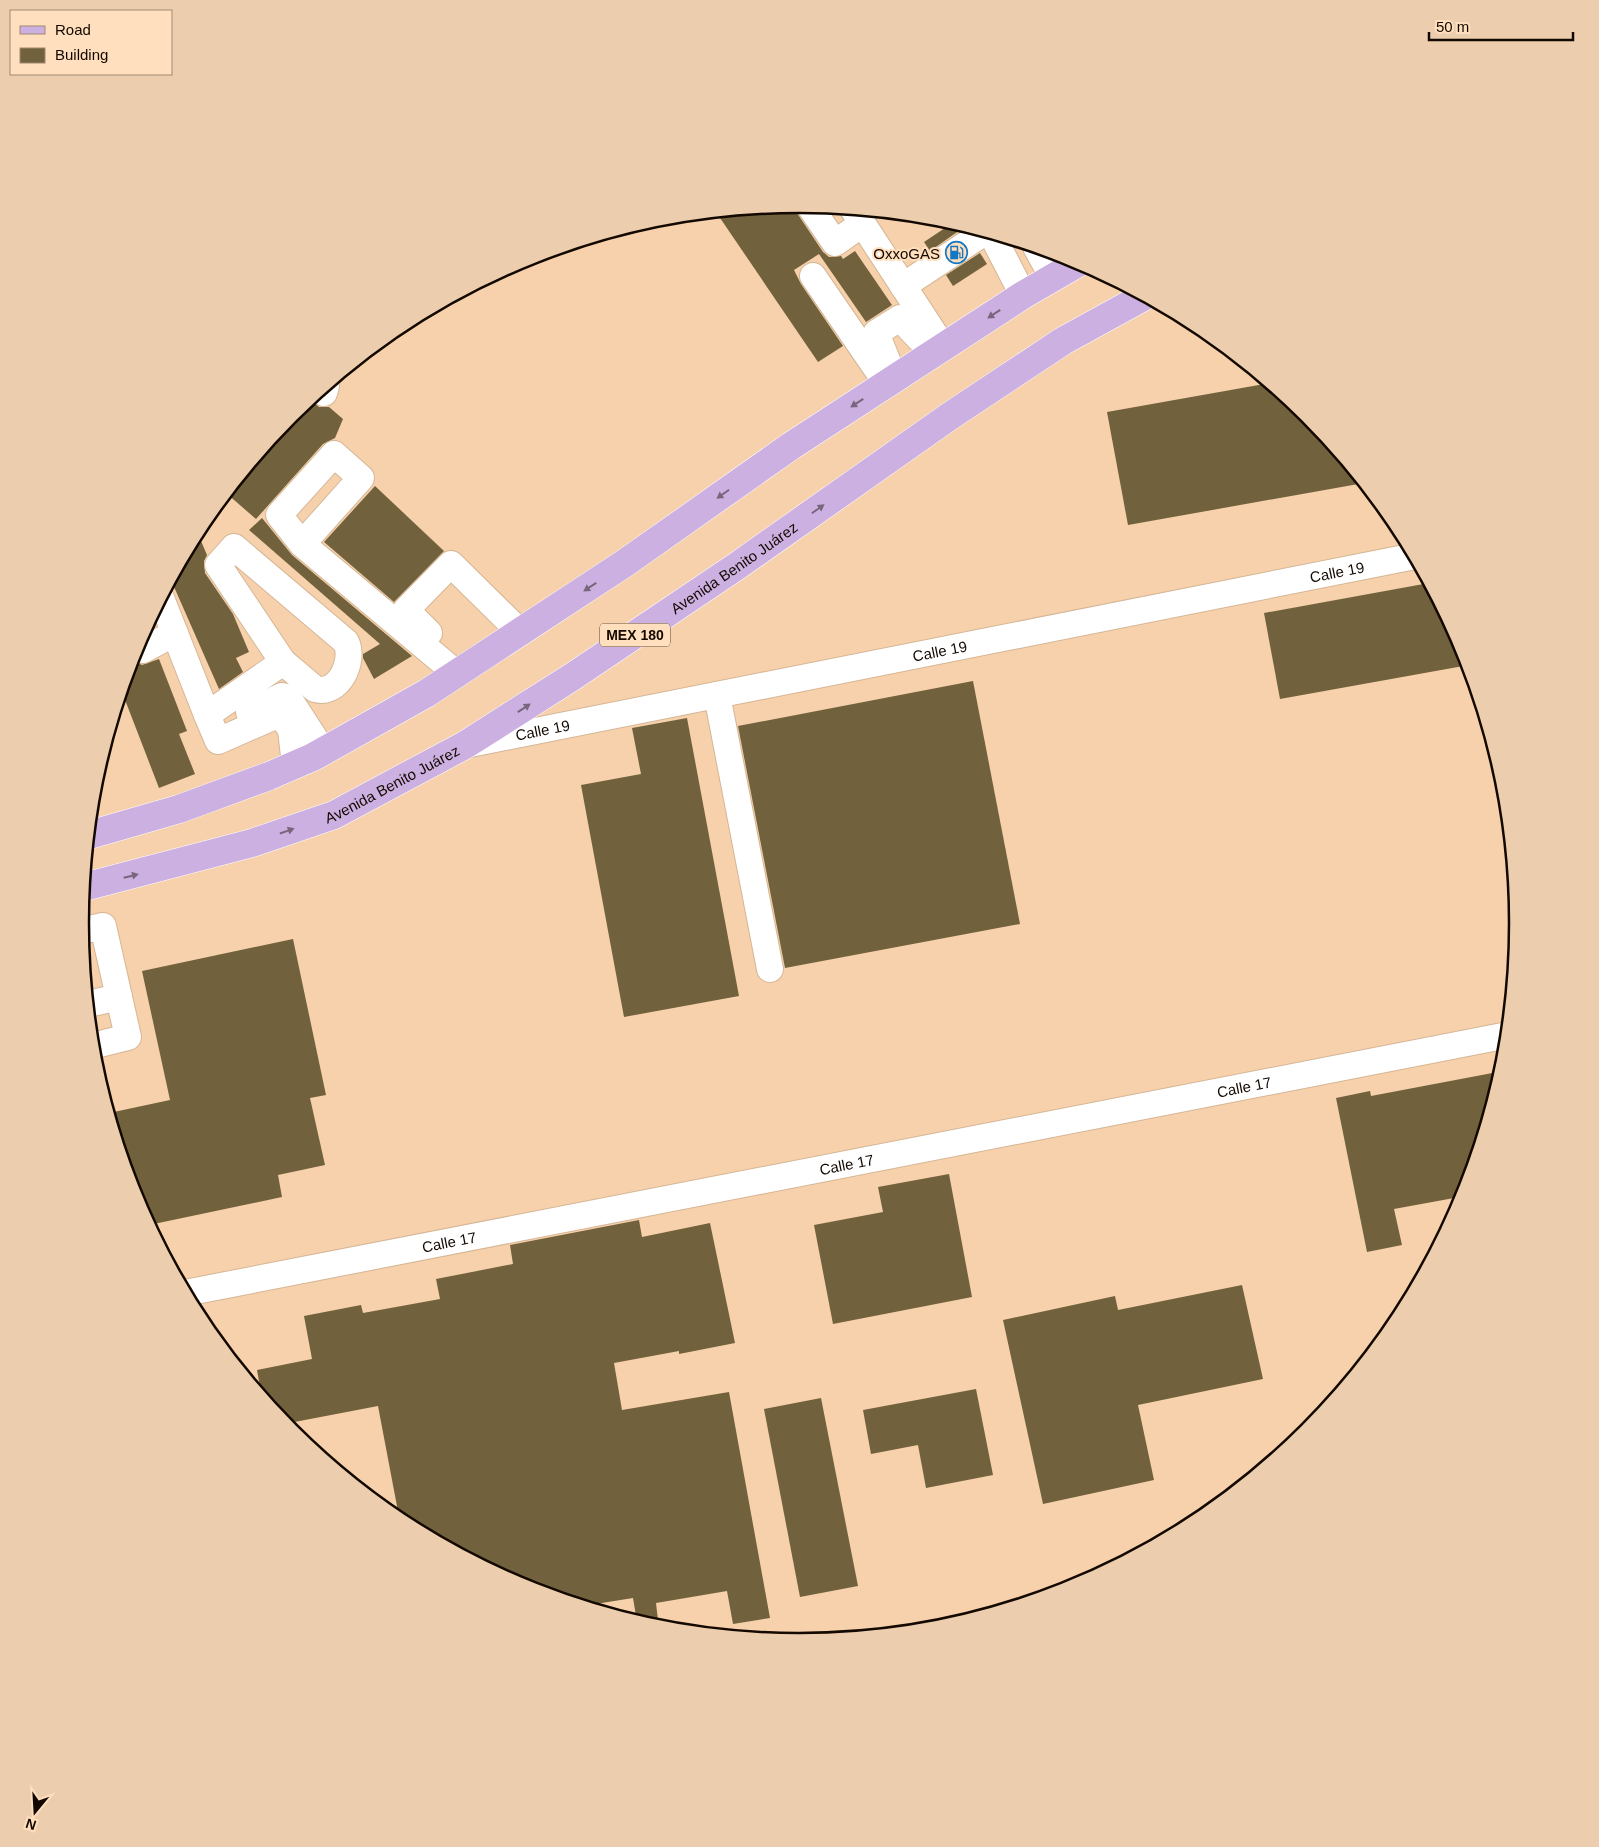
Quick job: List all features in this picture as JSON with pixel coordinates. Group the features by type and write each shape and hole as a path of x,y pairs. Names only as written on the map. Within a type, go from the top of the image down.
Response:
{"main road":[{"path":"95,833 179,809 269,776 323,751 427,693 626,563 791,446 1052,276 1070,267"},
{"name":"Avenida Benito Juárez","path":"90,885 252,843 334,815 465,746 738,566 966,405 1063,341 1139,299"}],"street":[{"path":"815,213 835,243 857,217 903,286 938,350"},
{"path":"903,286 979,236"},
{"path":"995,240 1023,295"},
{"path":"1040,255 1052,276"},
{"path":"813,276 891,381"},
{"path":"891,381 876,334 900,318 938,350"},
{"path":"302,544 460,671"},
{"path":"234,547 344,640 348,646 348,659 342,676 328,690 322,691 310,686 283,662 218,565 234,547"},
{"name":"Calle 19","path":"465,746 1408,557"},
{"path":"460,671 406,610 451,564 520,632"},
{"path":"164,605 218,741 280,715 291,730 295,764"},
{"path":"144,649 175,633"},
{"path":"210,722 283,662"},
{"path":"717,695 770,969"},
{"path":"210,722 285,696 291,700 323,751"},
{"path":"89,929 102,926 128,1037 99,1044"},
{"path":"94,1003 119,997"},
{"name":"Calle 17","path":"192,1292 1501,1037"}],"shaded area":[{"path":"753,214 846,214 938,226 983,237 1028,250 1114,286 1155,308 1232,360 1268,389 1334,455 1363,491 1415,568 1437,609 1473,695 1497,785 1504,831 1509,877 1509,970 1497,1062 1486,1107 1473,1152 1437,1238 1415,1279 1363,1356 1334,1392 1268,1458 1232,1487 1155,1539 1114,1561 1028,1597 938,1621 892,1628 846,1633 753,1633 661,1621 616,1610 571,1597 485,1561 444,1539 367,1487 331,1458 265,1392 236,1356 184,1279 162,1238 126,1152 102,1062 90,970 90,877 102,785 113,740 126,695 162,609 184,568 236,491 265,455 331,389 367,360 444,308 485,286 571,250 661,226 707,219"}],"building":[{"path":"797,213 823,252 829,257 841,256 843,259 855,251 892,305 866,322 819,254 794,270 801,284 843,346 818,362 720,218 753,214"},
{"path":"945,228 959,231 930,251 924,242"},
{"path":"980,253 987,264 953,286 946,275"},
{"path":"1262,384 1302,421 1334,455 1357,484 1128,525 1107,412"},
{"path":"315,404 319,407 329,407 343,419 335,438 323,444 256,519 231,498 265,455"},
{"path":"375,486 444,551 394,602 324,542"},
{"path":"262,518 292,555 412,656 374,679 363,658 363,654 380,644 249,530"},
{"path":"201,541 207,555 204,561 205,573 233,614 249,652 236,658 243,672 219,689 174,587"},
{"path":"1424,584 1437,609 1462,666 1280,699 1264,613"},
{"path":"159,659 187,731 179,734 195,774 159,788 125,699 139,663 142,665"},
{"path":"973,681 1020,924 785,968 738,726"},
{"path":"687,718 739,996 624,1017 581,785 641,774 632,728"},
{"path":"293,939 326,1095 310,1098 325,1165 278,1175 282,1197 156,1224 126,1152 114,1112 170,1100 142,971"},
{"path":"1494,1073 1473,1152 1455,1198 1394,1209 1402,1245 1367,1252 1336,1098 1370,1091 1371,1096"},
{"path":"949,1174 972,1297 833,1324 814,1225 883,1212 878,1187"},
{"path":"639,1220 642,1237 710,1223 735,1343 679,1354 679,1351 614,1363 622,1410 729,1392 770,1618 733,1624 727,1591 656,1603 658,1620 636,1615 633,1598 595,1604 571,1597 485,1561 444,1539 397,1509 378,1406 293,1422 260,1386 257,1370 312,1359 304,1316 361,1305 363,1313 440,1299 436,1279 513,1264 510,1245"},
{"path":"1242,1285 1263,1379 1138,1405 1154,1480 1043,1504 1003,1320 1115,1296 1118,1310"},
{"path":"976,1389 993,1475 926,1488 918,1445 871,1454 863,1410"},
{"path":"821,1398 858,1586 800,1597 764,1409"}],"place":[{"name":"OxxoGAS","path":"956,253"}]}
